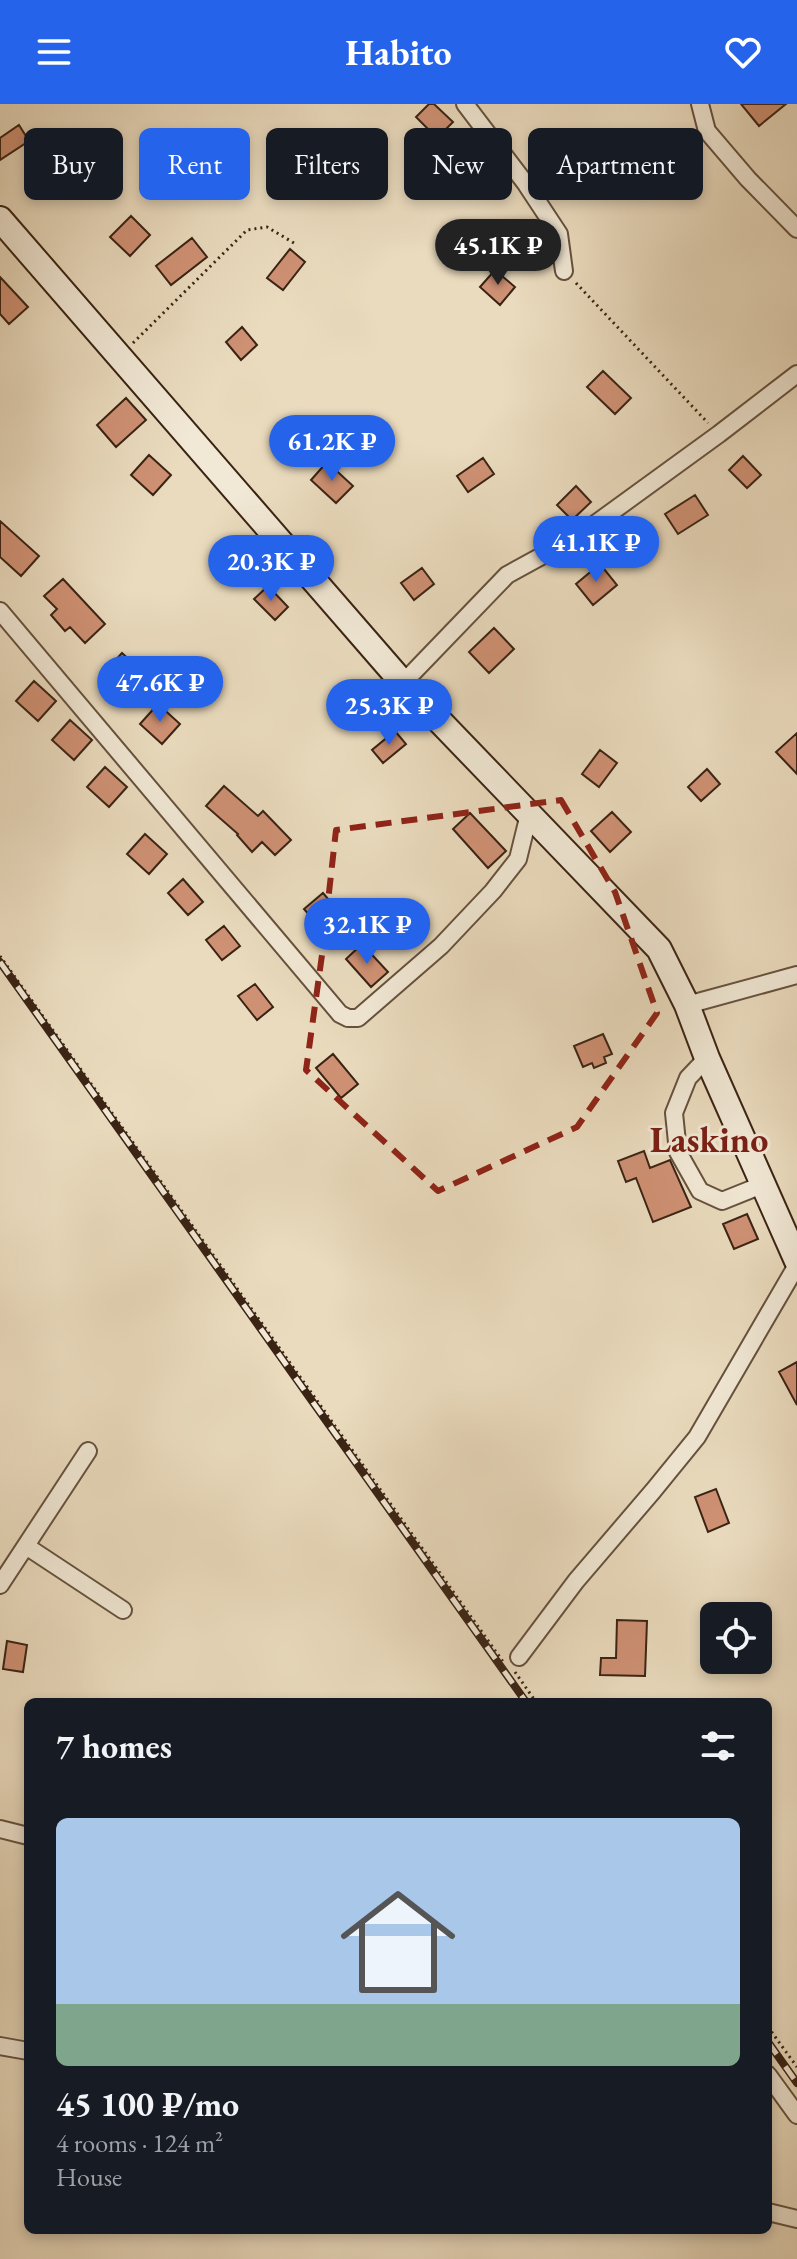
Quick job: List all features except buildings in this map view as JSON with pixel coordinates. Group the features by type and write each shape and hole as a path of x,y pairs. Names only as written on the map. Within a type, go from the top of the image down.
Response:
{"street":[{"path":"465,104 526,184 559,234 564,271"},
{"path":"700,104 707,131 797,229"},
{"path":"0,219 403,683 659,949 687,1005 797,1263 697,1437 512,1661"},
{"path":"403,683 507,575 580,535 797,374"},
{"path":"0,611 340,1014 348,1018 358,1018 473,914 518,859 529,814"},
{"path":"687,1005 797,975"},
{"path":"707,1058 688,1078 674,1113 678,1152 700,1191 722,1201 762,1185"},
{"path":"0,1585 88,1451"},
{"path":"26,1546 123,1610"},
{"path":"0,1829 24,1835"},
{"path":"0,2046 24,2050"},
{"path":"772,2081 797,2115"},
{"path":"772,2213 797,2219"}],"path":[{"path":"119,357 247,230 267,227 294,243"},
{"path":"564,271 719,434"},
{"path":"0,956 512,1661 514,1671 533,1698"},
{"path":"772,2033 797,2067"}],"highlighted area":[{"path":"561,800 615,892 657,1013 577,1127 438,1191 306,1070 336,830"}],"railway":[{"path":"0,962 523,1698"},
{"path":"772,2048 797,2083"}],"district":[{"name":"Laskino","path":"709,1139"}]}
